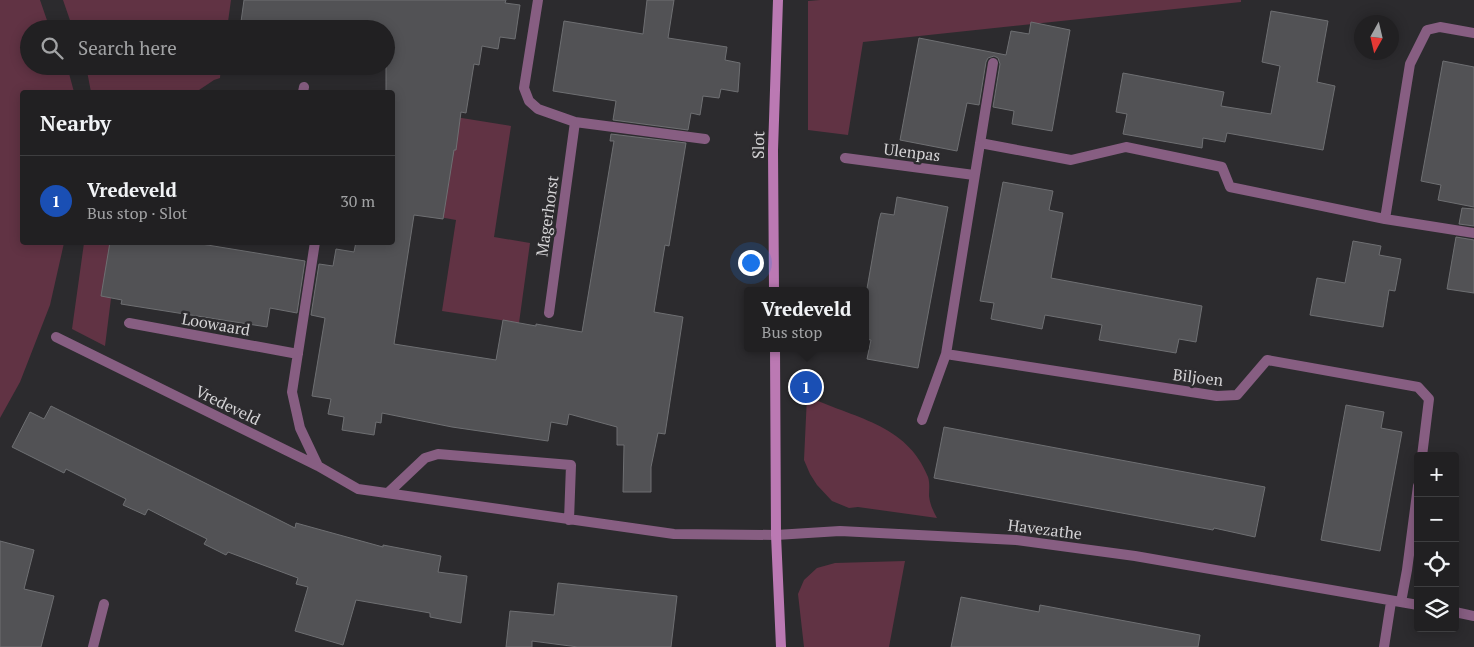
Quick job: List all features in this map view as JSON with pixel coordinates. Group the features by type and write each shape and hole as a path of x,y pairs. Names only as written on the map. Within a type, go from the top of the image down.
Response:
{"street":[{"path":"538,0 524,88 529,101 538,109 575,122 705,139"},
{"name":"Slot","path":"774,287 773,150 778,0"},
{"path":"1385,219 1410,64 1427,30 1440,27 1474,33"},
{"path":"922,420 946,354 992,62"},
{"name":"Magerhorst","path":"549,313 575,122"},
{"path":"980,143 1071,160 1126,147 1222,167 1230,187 1385,219 1474,233"},
{"name":"Ulenpas","path":"845,158 974,175"},
{"path":"316,245 292,392 300,428 318,466"},
{"name":"Loowaard","path":"128,323 298,354"},
{"name":"Vredeveld","path":"56,337 318,466 358,489 674,534 776,535"},
{"path":"775,352 776,535 781,647"},
{"name":"Biljoen","path":"946,354 1217,396 1237,395 1267,360 1418,387 1429,399 1422,452"},
{"path":"388,493 425,458 438,454 571,465 569,520"},
{"path":"1384,647 1407,570 1417,497"},
{"name":"Havezathe","path":"776,535 840,531 1016,540 1136,556 1414,605"},
{"path":"93,647 104,604"},
{"path":"1459,613 1474,616"}],"shaded area":[{"path":"0,0 40,0 47,20 20,20 20,75 69,75 73,90 20,90 20,245 64,245 50,305 20,382 0,418"},
{"path":"63,0 231,0 228,20 70,20"},
{"path":"1241,0 1241,2 863,42 848,135 808,130 808,1"},
{"path":"88,75 220,75 220,78 199,90 91,90"},
{"path":"443,115 511,126 494,237 530,243 519,323 442,311 456,220 428,215"},
{"path":"84,245 118,245 105,346 72,329"},
{"path":"807,396 876,424 892,433 907,445 919,459 928,477 929,499 937,518 858,507 849,508 832,501 817,485 804,460"},
{"path":"905,561 889,647 804,647 798,594 804,580 817,568 835,563"}],"building":[{"path":"244,0 506,0 505,3 520,5 515,39 500,37 498,49 482,46 479,65 474,64 466,113 461,112 443,219 414,215 394,344 496,360 503,320 582,332 614,141 610,141 611,134 686,143 669,246 665,245 654,312 683,317 665,434 658,433 651,467 651,492 623,492 624,445 617,445 617,427 569,414 567,425 551,422 548,441 452,427 382,413 381,423 376,422 374,435 342,430 344,417 328,414 331,399 312,396 325,318 311,315 319,264 333,266 336,249 354,252 355,245 395,245 395,90 386,90 386,75 395,75 395,20 241,20"},
{"path":"647,0 674,0 668,38 727,47 725,60 740,63 738,92 721,89 719,98 703,96 700,115 691,113 688,130 613,120 616,101 553,91 564,21 643,34"},
{"path":"1271,11 1328,21 1317,82 1335,86 1323,150 1227,133 1225,142 1203,138 1202,148 1123,134 1127,114 1116,112 1123,73 1224,92 1221,106 1271,114 1280,66 1262,62"},
{"path":"1031,22 1070,30 1052,131 1012,124 1014,111 993,107 1000,64 998,58 994,56 988,58 986,62 979,105 967,103 957,151 900,140 919,38 1006,55 1011,31 1029,34"},
{"path":"1443,61 1474,67 1474,207 1438,200 1441,185 1421,181"},
{"path":"1003,182 1053,191 1049,210 1063,213 1051,278 1202,306 1196,342 1179,339 1176,353 1099,340 1102,325 1045,315 1042,329 991,319 994,303 980,301"},
{"path":"897,197 948,207 918,368 867,359 871,340 869,340 869,287 867,287 879,220 881,213 894,215"},
{"path":"1462,208 1474,209 1474,226 1459,224"},
{"path":"1456,237 1474,240 1474,293 1447,289"},
{"path":"1353,241 1381,246 1379,255 1401,259 1395,291 1389,290 1383,327 1310,315 1317,278 1345,283"},
{"path":"110,245 207,245 305,261 297,313 270,308 267,327 121,304 122,300 101,296"},
{"path":"1346,405 1384,412 1381,428 1402,432 1380,551 1321,540"},
{"path":"51,406 295,528 296,523 383,547 383,545 441,556 438,572 467,576 461,623 430,617 430,613 356,600 343,645 295,631 308,587 296,584 298,578 228,552 226,555 204,544 207,539 148,509 145,515 123,505 126,499 66,469 64,473 12,447 30,412 44,419"},
{"path":"944,427 1265,487 1255,537 934,478"},
{"path":"0,541 34,550 24,589 54,596 41,647 0,647"},
{"path":"558,583 677,596 671,647 578,647 532,641 532,647 506,647 510,611 554,615"},
{"path":"961,597 1039,612 1040,605 1200,635 1198,647 951,647"}],"place":[{"name":"Vredeveld","path":"806,387"}]}
